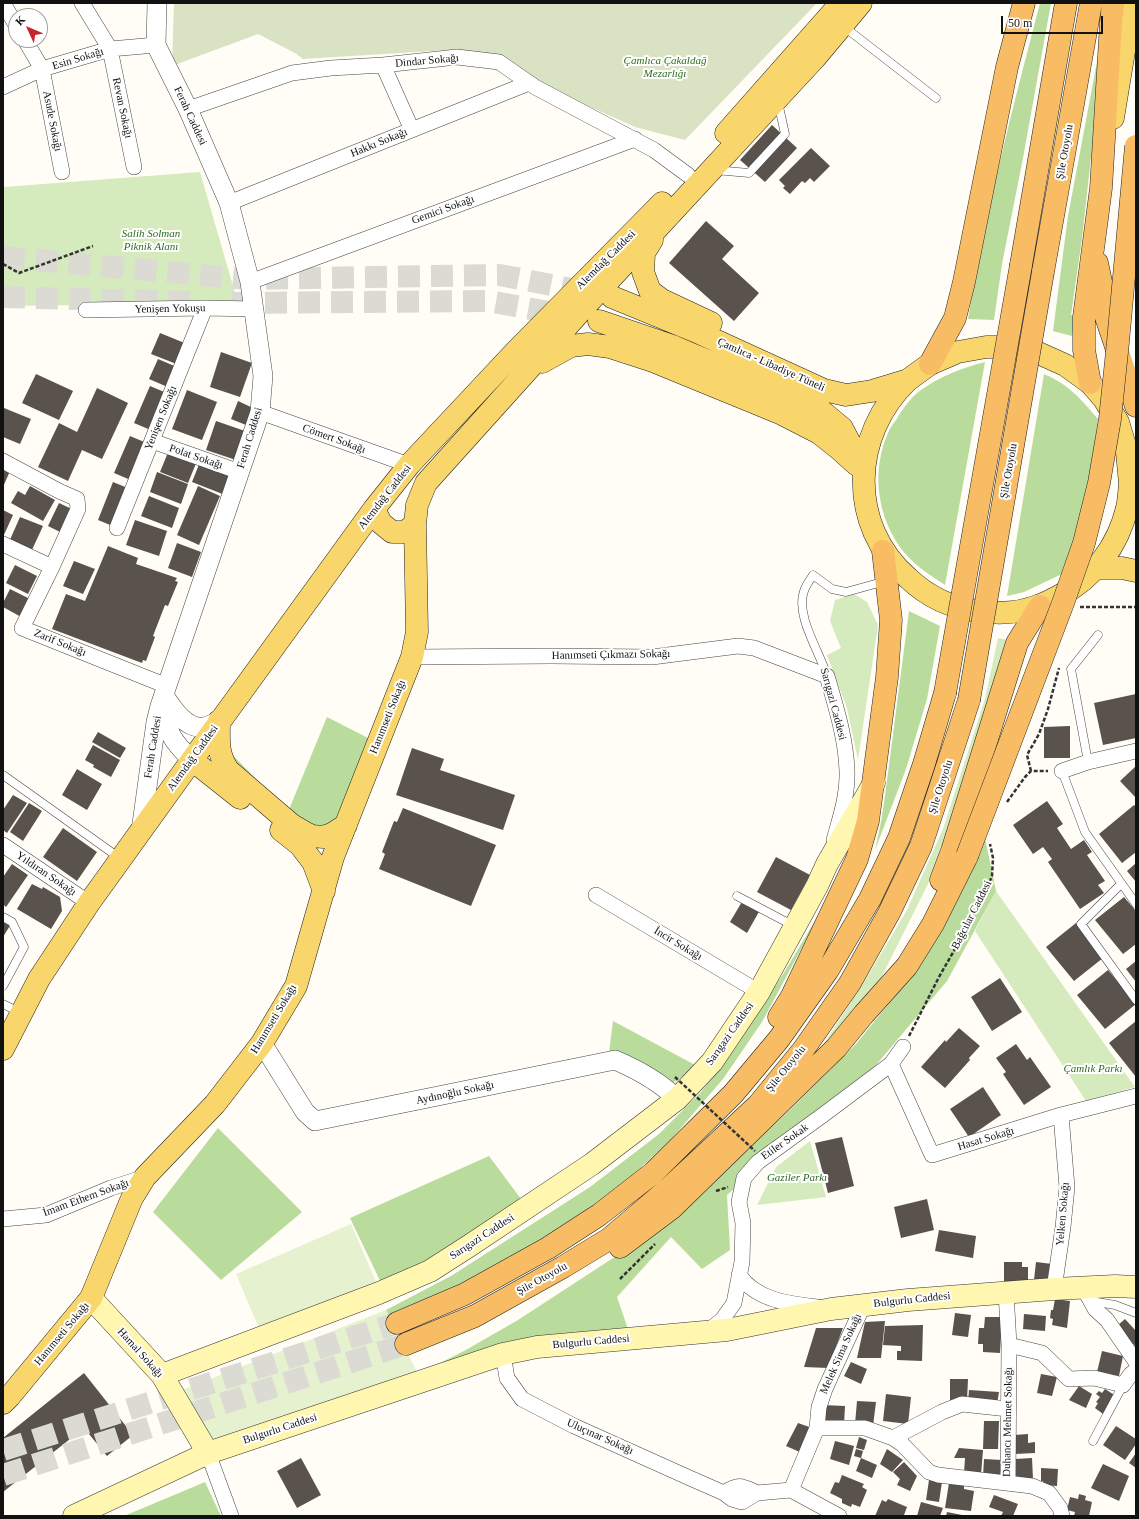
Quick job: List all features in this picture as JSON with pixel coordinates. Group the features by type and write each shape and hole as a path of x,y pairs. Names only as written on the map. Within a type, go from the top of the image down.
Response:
{"highway":[{"path":"930,364 955,318 964,282 1007,67 1024,3"},
{"path":"397,1323 465,1294 548,1248 599,1215 653,1173 733,1094 779,1039 828,970 870,899 899,838 924,764 945,693 1066,3"},
{"name":"Şile Otoyolu","path":"406,1344 475,1316 563,1267 609,1239 667,1190 758,1105 803,1050 850,983 889,912 921,846 969,700 1091,3"},
{"path":"1090,383 1084,350 1084,317 1101,188 1113,3"},
{"path":"563,1267 621,1247 672,1208 836,1048 907,966 933,924 967,856 1063,603 1084,543 1100,483 1110,419 1136,146"},
{"path":"1094,248 1104,296 1105,314 1136,406"},
{"path":"653,1173 725,1088 775,1023 792,996 858,859 868,821 874,782 890,642 891,620 883,551"},
{"path":"864,1014 900,961 938,888 952,851 1017,643 1040,606"}],"main road":[{"name":"Alemdağ Caddesi","path":"3,1049 12,1009 39,979 141,831 374,509 409,466 515,352 688,175 841,3"},
{"name":"Alemdağ Caddesi","path":"415,524 417,505 426,483 528,369 815,58 861,3"},
{"path":"1101,188 1132,3"},
{"path":"663,224 644,253 643,272 645,281 650,291 656,296 821,376 845,382 899,383 897,391 877,421 868,444 864,466 863,487"},
{"name":"Çamlıca - Libadiye Tüneli","path":"600,321 675,347 818,408 842,428 852,447 863,487 866,509 883,551 899,571 918,588 940,601 966,610 993,613 1019,611 1040,606 1073,589 1096,568 1110,550 1121,529 1127,507 1133,493 1127,452 1118,422 1104,399 1090,383 1065,364 1034,351 1011,347 986,346 958,352 930,364 899,383 872,391 846,395 824,390 695,331 612,297"},
{"path":"528,369 571,346 588,344 610,347 654,360 780,413 819,433 857,465"},
{"path":"374,509 381,522 392,532 405,532 415,524"},
{"name":"Hanımseti Sokağı","path":"3,1403 91,1298 132,1198 145,1177 216,1104 262,1043 296,986 333,857 412,658 417,632 415,524"},
{"path":"1096,568 1122,568 1136,571"},
{"path":"219,722 218,745 222,760 228,770 292,825 312,836 323,837 332,834 346,825"},
{"path":"192,760 300,845 313,862 324,891"},
{"path":"827,864 874,782"},
{"name":"Sarıgazi Caddesi","path":"162,1375 379,1293 430,1271 592,1164 677,1099 712,1062 759,992 817,886 827,864"},
{"name":"Bulgurlu Caddesi","path":"74,1516 208,1453 503,1354 537,1347 727,1330 832,1309 922,1298 1054,1289 1086,1294 1114,1286 1136,1287"},
{"name":"Hamal Sokağı","path":"91,1298 162,1375 208,1453"}],"street":[{"name":"Revan Sokağı","path":"82,3 110,49 134,167"},
{"name":"Ferah Caddesi","path":"141,831 156,722 260,412 263,376 250,282 229,203 188,109 156,45 157,3"},
{"name":"Esin Sokağı","path":"3,87 42,69 110,49 156,45"},
{"name":"Asude Sokağı","path":"30,48 42,69 62,172"},
{"name":"Dindar Sokağı","path":"188,109 292,73 331,68 383,65 457,57 499,62 529,83 654,150 688,175"},
{"path":"383,65 412,130"},
{"name":"Hakkı Sokağı","path":"229,203 529,83"},
{"name":"Gemici Sokağı","path":"250,282 635,139"},
{"path":"1126,378 1136,280"},
{"name":"Yenişen Yokuşu","path":"86,310 205,308 254,309"},
{"name":"Yenişen Sokağı","path":"117,528 205,308"},
{"name":"Cömert Sokağı","path":"260,412 409,466"},
{"name":"Polat Sokağı","path":"152,442 240,472"},
{"path":"3,460 59,491 77,499 78,509 52,567 3,544"},
{"name":"Zarif Sokağı","path":"52,567 22,628 166,691"},
{"name":"Hanımseti Çıkmazı Sokağı","path":"412,658 550,656 652,657 738,646 754,648 827,676"},
{"name":"Sarıgazi Caddesi","path":"827,676 841,726 847,772 843,808 827,864"},
{"path":"166,691 175,712 192,724 198,727 205,727 219,722"},
{"path":"166,691 166,720 169,732 182,750 192,760"},
{"path":"1062,771 1088,762 1135,753"},
{"name":"Yıldıran Sokağı","path":"3,845 90,903"},
{"name":"İncir Sokağı","path":"596,895 759,992"},
{"name":"Aydınoğlu Sokağı","path":"262,1043 305,1112 315,1121 615,1060 630,1066 643,1074 669,1091 677,1099"},
{"name":"Etiler Sokak","path":"708,1332 722,1320 734,1303 742,1262 743,1223 739,1202 744,1178 758,1162 891,1064 903,1047"},
{"name":"Hasat Sokağı","path":"891,1064 932,1155 1061,1116 1136,1096"},
{"name":"Yelken Sokağı","path":"1054,1289 1067,1187 1061,1116"},
{"name":"İmam Ethem Sokağı","path":"3,1219 46,1215 111,1188 145,1177"},
{"path":"739,1275 745,1284 759,1293 779,1302 832,1309"},
{"name":"Duhancı Mehmet Sokağı","path":"1006,1292 1009,1344 1008,1483 1032,1486 1049,1493 1060,1508 1062,1516"},
{"path":"1086,1294 1095,1309 1106,1320 1136,1362"},
{"name":"Melek Sima Sokağı","path":"791,1490 817,1428 819,1407 825,1389 863,1306"},
{"path":"1009,1344 1042,1353 1069,1379 1094,1378 1123,1385 1136,1370"},
{"name":"Uluçınar Sokağı","path":"503,1354 507,1378 522,1399 574,1426 724,1493 741,1509"},
{"path":"893,1438 942,1412 962,1404 1008,1408"},
{"path":"817,1428 865,1428 893,1438 902,1444 929,1472 938,1475 1008,1483"},
{"path":"208,1453 231,1516"},
{"path":"724,1493 734,1486 743,1486 757,1493 791,1490 839,1516"},
{"path":"741,1509 757,1493"}],"lane":[{"path":"842,25 936,98"},
{"path":"712,170 749,173 785,134 777,99"},
{"name":"Sarıgazi Caddesi","path":"827,676 805,620 802,605 804,590 813,575 832,589 846,592 887,581"},
{"path":"1088,762 1071,669 1098,635"},
{"path":"1062,771 1085,832 1136,904"},
{"path":"3,775 121,860"},
{"path":"1121,884 1081,924 1136,1000"},
{"path":"738,896 795,926"},
{"path":"3,917 12,922 24,947 3,986"},
{"path":"1086,1294 1136,1313"},
{"path":"1092,1441 1123,1385"}],"path":[{"path":"3,264 19,273 93,246"},
{"path":"1079,607 1085,602"},
{"path":"1006,803 1031,771 1062,771"},
{"name":"Bağcılar Caddesi","path":"903,1047 939,976 968,926 988,886 992,876 993,858 990,842"},
{"path":"675,1077 755,1151"}],"green space":[{"name":"Çamlıca Çakaldağ Mezarlığı","path":"174,3 817,3 685,140 635,127 539,84 514,63 490,54 449,50 303,59 295,53 258,34 172,66"},
{"path":"1040,3 1051,3 1002,264 994,320 968,319 991,199"},
{"path":"1099,51 1094,157 1091,157 1082,238 1071,315 1075,316 1072,336 1053,331 1068,216"},
{"name":"Salih Solman Piknik Alanı","path":"200,172 238,303 3,306 3,184 4,187"},
{"path":"985,362 945,585 913,561 903,551 894,538 887,524 879,494 878,478 880,463 889,431 909,401 915,395 944,377"},
{"path":"1044,374 1067,387 1098,419 1090,475 1075,536 1062,574 1024,592 1007,596"},
{"path":"854,594 867,602 878,625 858,760 847,708 827,655 841,648 830,621 835,600"},
{"path":"909,611 940,626 927,699 906,769 875,850 885,796"},
{"path":"998,638 1008,640 931,878 878,984 820,1050 866,979 907,910 943,829 985,699"},
{"path":"327,717 370,739 334,836 306,837 212,769 224,746 288,812"},
{"path":"985,838 996,891 947,981 876,1065 727,1195 730,1250 702,1269 671,1237 617,1297 628,1329 418,1374 464,1351 518,1320 653,1232 714,1181 794,1106 856,1044 903,986"},
{"name":"Çamlık Parkı","path":"996,891 1135,1087 1086,1101 975,931"},
{"path":"828,899 762,1022 723,1079 673,1137 593,1213 394,1325 386,1310 451,1276 590,1187 659,1134 701,1092 733,1051 785,971"},
{"path":"613,1021 697,1066 666,1088 609,1053"},
{"path":"218,1128 302,1212 221,1280 153,1212"},
{"name":"Gaziler Parkı","path":"810,1141 826,1197 757,1205 776,1167"},
{"path":"489,1156 524,1203 384,1289 350,1218"},
{"path":"351,1224 377,1284 261,1333 236,1274"},
{"path":"386,1310 418,1374 217,1451 182,1390"},
{"path":"205,1482 221,1516 124,1516"}],"building":[{"path":"772,125 797,148 765,182 740,160"},
{"path":"811,148 830,166 814,182 810,178 805,183 802,181 790,194 783,188 785,186 779,180"},
{"path":"706,221 734,246 722,259 759,293 734,321 669,263"},
{"path":"160,333 187,344 179,365 151,354"},
{"path":"221,352 252,363 240,397 210,387"},
{"path":"158,359 179,368 170,388 149,379"},
{"path":"36,374 73,391 59,420 22,403"},
{"path":"150,386 169,394 153,431 134,423"},
{"path":"97,388 128,403 102,459 82,450 68,481 38,467 59,423 77,432"},
{"path":"187,390 217,402 202,440 172,429"},
{"path":"238,401 253,408 246,425 231,419"},
{"path":"4,408 31,419 20,444 3,437"},
{"path":"216,421 245,431 236,460 206,450"},
{"path":"130,436 149,444 133,481 114,473"},
{"path":"169,450 197,461 188,483 160,472"},
{"path":"200,462 233,474 225,495 192,482"},
{"path":"3,467 10,471 3,487"},
{"path":"157,472 188,484 181,504 150,492"},
{"path":"113,482 130,489 115,527 98,520"},
{"path":"30,486 55,500 43,521 11,503 18,491 25,495"},
{"path":"198,486 220,496 199,545 177,535"},
{"path":"149,496 179,508 172,528 141,516"},
{"path":"59,503 76,511 64,534 48,526"},
{"path":"3,510 13,515 3,537"},
{"path":"20,517 43,526 31,552 9,542"},
{"path":"135,520 167,531 159,556 126,545"},
{"path":"177,543 201,552 192,577 168,568"},
{"path":"108,546 138,558 136,564 177,578 175,581 178,582 168,606 165,605 153,636 155,637 146,661 143,660 142,663 52,629 66,594 85,601"},
{"path":"74,561 95,569 83,594 63,586"},
{"path":"15,565 37,576 28,594 6,583"},
{"path":"10,589 32,600 23,618 3,607 3,603"},
{"path":"1136,694 1136,738 1103,745 1094,703"},
{"path":"1070,726 1070,758 1044,758 1044,727"},
{"path":"98,732 126,748 120,758 92,742"},
{"path":"93,745 120,760 111,777 93,767 94,765 85,760"},
{"path":"412,748 444,759 440,770 515,795 503,830 396,795"},
{"path":"1136,766 1136,798 1120,781"},
{"path":"77,769 102,784 87,810 62,795"},
{"path":"13,795 27,803 7,833 3,830 3,810"},
{"path":"1047,801 1063,824 1057,828 1071,849 1084,840 1092,852 1087,855 1105,881 1098,885 1104,893 1080,909 1048,862 1052,859 1043,847 1033,854 1013,825"},
{"path":"29,803 42,811 23,841 10,832"},
{"path":"1134,805 1136,807 1136,852 1122,863 1099,834"},
{"path":"403,808 496,845 471,906 379,869 385,854 382,852 394,821 397,822"},
{"path":"63,828 97,852 77,881 43,857"},
{"path":"776,857 810,875 791,910 757,892"},
{"path":"1136,863 1136,882 1127,871"},
{"path":"12,864 28,875 6,907 3,904 3,877"},
{"path":"32,884 42,889 43,887 60,897 62,911 51,929 17,909"},
{"path":"1124,897 1136,911 1136,944 1123,954 1095,920"},
{"path":"743,900 760,910 747,933 730,922"},
{"path":"3,920 11,924 3,937"},
{"path":"1076,923 1103,958 1074,981 1046,947"},
{"path":"1136,961 1136,982 1126,969"},
{"path":"1108,970 1136,1004 1105,1029 1077,995"},
{"path":"1000,978 1022,1012 992,1031 971,997"},
{"path":"1136,1021 1136,1077 1109,1043"},
{"path":"959,1028 980,1046 969,1058 970,1060 945,1088 921,1067 945,1040 946,1042"},
{"path":"1016,1044 1027,1060 1030,1057 1051,1087 1024,1105 1003,1074 1006,1072 996,1058"},
{"path":"983,1087 1001,1115 969,1137 950,1109"},
{"path":"842,1137 854,1186 828,1193 815,1143"},
{"path":"927,1199 934,1230 901,1238 894,1207"},
{"path":"939,1230 976,1236 973,1258 935,1251"},
{"path":"1004,1262 1022,1262 1022,1267 1028,1267 1028,1282 1004,1282"},
{"path":"1036,1262 1052,1264 1050,1282 1034,1280"},
{"path":"1055,1299 1070,1301 1067,1328 1052,1325 1053,1319 1050,1318"},
{"path":"955,1313 971,1315 968,1337 952,1335"},
{"path":"1024,1314 1046,1316 1045,1331 1023,1329"},
{"path":"985,1317 1002,1317 1000,1353 983,1352 983,1344 978,1344 979,1328 984,1328"},
{"path":"1125,1319 1136,1331 1136,1347 1117,1326"},
{"path":"885,1321 881,1358 857,1358 865,1322"},
{"path":"923,1325 922,1361 897,1360 897,1351 901,1351 901,1346 883,1345 885,1326"},
{"path":"816,1328 843,1328 828,1368 804,1367"},
{"path":"1102,1351 1123,1356 1119,1376 1097,1372"},
{"path":"851,1362 867,1369 861,1384 844,1376"},
{"path":"84,1373 133,1435 107,1456 84,1428 3,1492 3,1438"},
{"path":"1041,1374 1057,1377 1052,1396 1037,1393"},
{"path":"950,1379 968,1379 967,1401 950,1401"},
{"path":"1079,1386 1092,1394 1086,1408 1069,1400"},
{"path":"1105,1389 1116,1396 1103,1414 1095,1408 1098,1403 1096,1402 1100,1397 1096,1394 1099,1391 1102,1393"},
{"path":"969,1390 999,1392 997,1404 968,1402"},
{"path":"886,1394 911,1397 908,1424 883,1421"},
{"path":"857,1401 876,1402 873,1426 855,1424"},
{"path":"823,1405 845,1406 844,1425 822,1424"},
{"path":"984,1421 999,1421 998,1449 983,1449"},
{"path":"798,1423 812,1428 802,1453 786,1446"},
{"path":"1116,1426 1136,1439 1136,1444 1125,1460 1103,1445"},
{"path":"1028,1434 1028,1443 1035,1442 1035,1453 1015,1454 1014,1435"},
{"path":"859,1437 867,1440 864,1450 856,1448"},
{"path":"835,1441 854,1446 849,1465 830,1459"},
{"path":"959,1448 983,1450 981,1475 964,1473 965,1458 954,1458"},
{"path":"856,1449 863,1451 861,1458 854,1456"},
{"path":"887,1449 903,1460 892,1472 880,1464"},
{"path":"1136,1453 1136,1468 1129,1463"},
{"path":"301,1458 321,1495 297,1508 277,1471"},
{"path":"861,1458 877,1465 872,1478 856,1471"},
{"path":"1032,1458 1033,1479 1016,1479 1015,1459"},
{"path":"984,1459 1002,1460 1001,1478 983,1477"},
{"path":"904,1462 917,1476 910,1491 897,1485 900,1479 893,1472"},
{"path":"1103,1464 1129,1476 1119,1501 1091,1488"},
{"path":"1041,1468 1058,1469 1057,1486 1043,1485 1043,1481 1041,1481"},
{"path":"842,1475 864,1484 862,1487 867,1490 860,1507 852,1504 851,1507 842,1503 842,1499 830,1493 835,1482 839,1483"},
{"path":"929,1480 942,1482 939,1502 926,1500"},
{"path":"949,1483 964,1485 964,1489 974,1491 971,1511 945,1508"},
{"path":"1079,1494 1086,1496 1085,1500 1092,1502 1089,1516 1074,1516 1075,1512 1067,1510 1070,1497 1078,1499"},
{"path":"994,1495 1018,1504 1013,1516 1001,1516 1003,1512 989,1507"},
{"path":"888,1499 907,1507 904,1515 907,1516 875,1516 882,1500 886,1502"},
{"path":"921,1502 943,1508 940,1516 917,1516"},
{"path":"947,1512 962,1515 962,1516 946,1516"}],"tunnel":[{"path":"3,257 246,279 500,275 592,293"},
{"path":"3,297 190,302"},
{"path":"232,303 488,301 570,316"},
{"path":"3,1450 397,1323"},
{"path":"3,1475 406,1344"}]}
